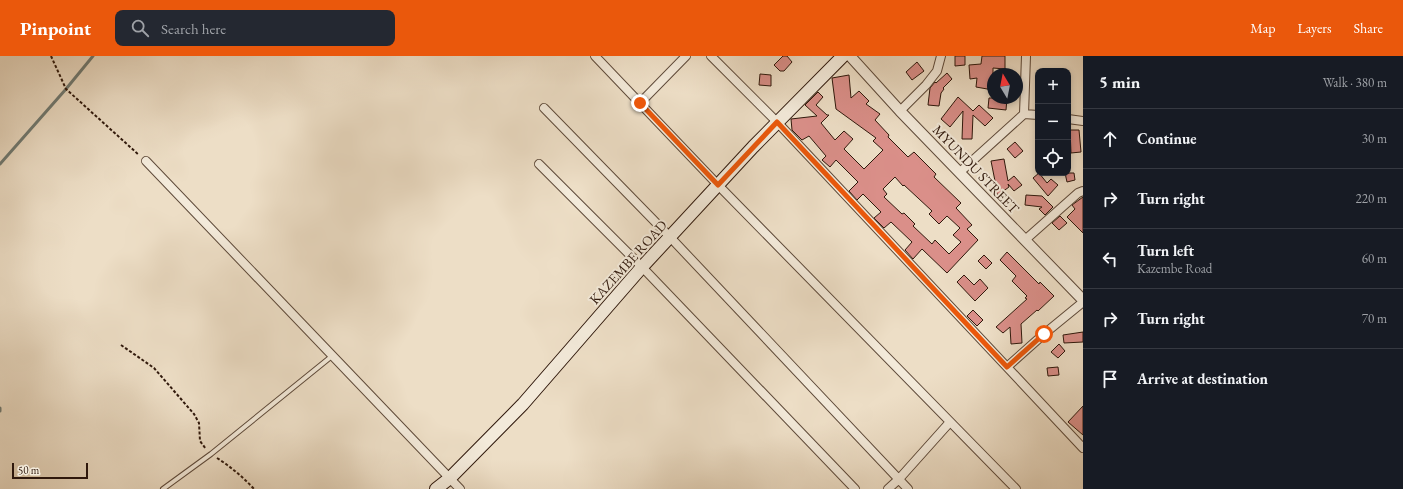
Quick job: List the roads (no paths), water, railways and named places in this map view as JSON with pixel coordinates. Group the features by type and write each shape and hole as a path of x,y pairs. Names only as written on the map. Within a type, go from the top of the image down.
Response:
{"main road":[{"name":"KAZEMBE ROAD","path":"436,489 450,478 523,404 642,267 777,122 843,56"}],"street":[{"path":"595,56 718,185 1016,489"},
{"path":"640,103 686,56"},
{"path":"711,56 777,122 1083,448"},
{"name":"MYUNDU STREET","path":"850,56 900,111 1083,301"},
{"path":"900,111 926,84 937,70 941,56"},
{"path":"960,172 1024,114 1026,56"},
{"path":"544,108 670,238 908,489"},
{"path":"1024,114 1035,115"},
{"path":"1071,119 1083,120"},
{"path":"146,161 460,489"},
{"path":"539,164 642,267 855,489"},
{"path":"1025,240 1078,193 1083,191"},
{"path":"1007,367 1083,301"},
{"path":"888,489 899,479 950,422"}],"lane":[{"path":"163,489 211,454 333,356"}],"waterway":[{"path":"0,164 93,56"}]}
